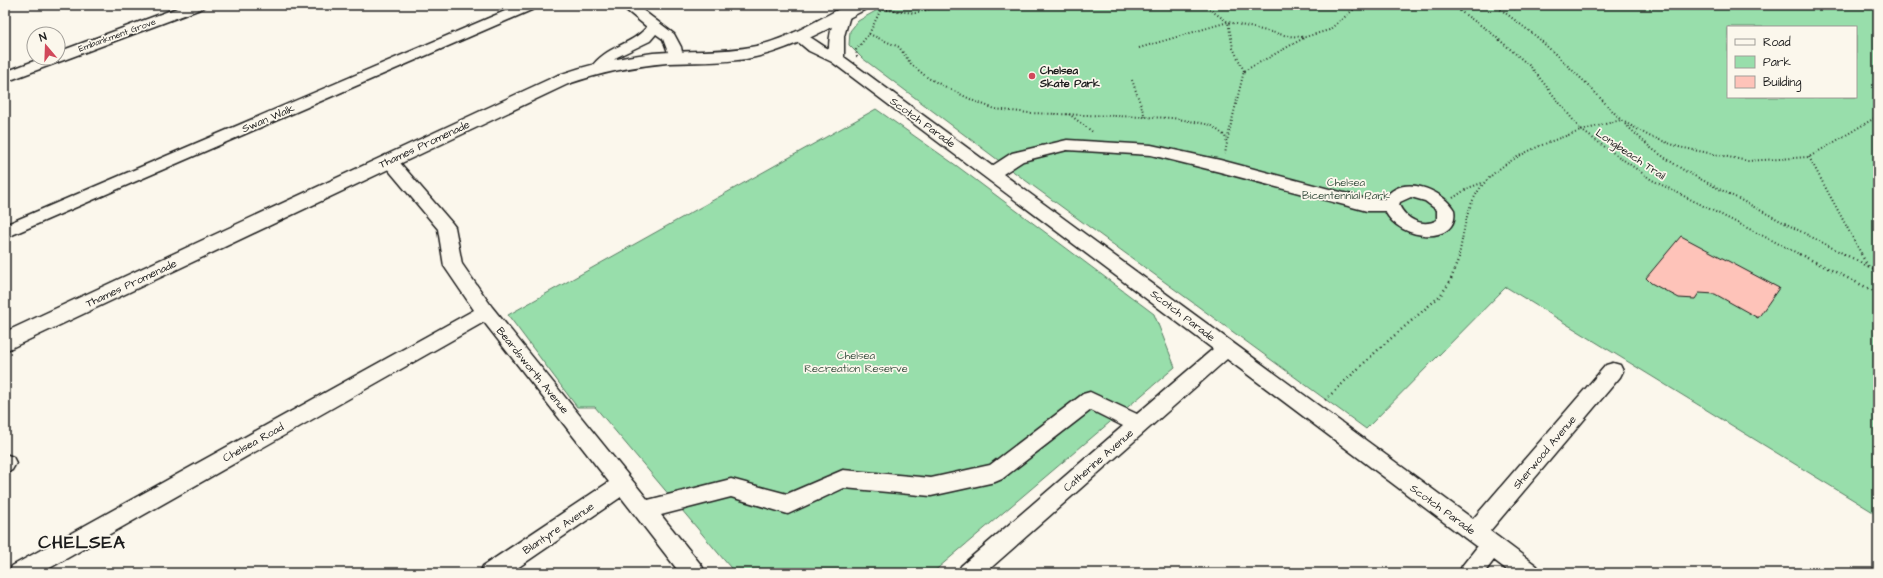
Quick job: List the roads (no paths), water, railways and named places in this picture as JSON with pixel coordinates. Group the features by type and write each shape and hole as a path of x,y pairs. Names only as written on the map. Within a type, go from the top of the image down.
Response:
{"main road":[{"name":"Thames Promenade","path":"5,342 557,82 598,68 636,60 749,53 773,47 852,9"}],"street":[{"name":"Embankment Grove","path":"66,55 198,5"},
{"name":"Swan Walk","path":"5,232 531,5"},
{"path":"627,5 654,27 670,58"},
{"path":"837,59 836,42 839,25 852,9"},
{"path":"598,68 610,55 645,38 652,32 654,27"},
{"name":"Scotch Parade","path":"802,34 814,48 837,59 1529,573"},
{"name":"Embankment Grove","path":"5,77 35,66"},
{"path":"992,173 1018,157 1067,145 1151,150 1220,166 1367,205 1390,205"},
{"name":"Beardsworth Avenue","path":"389,161 446,227 453,266 486,312 624,483 694,573"},
{"path":"1411,191 1428,195 1443,205 1447,211 1448,218 1445,224 1432,230 1423,230 1404,224 1397,218 1390,205 1396,195 1411,191"},
{"name":"Chelsea Road","path":"20,573 486,312"},
{"name":"Catherine Avenue","path":"969,573 1227,348"},
{"name":"Sherwood Avenue","path":"1475,533 1613,371"},
{"path":"645,510 731,488 788,504 843,479 931,487 995,473 1090,400 1139,424"},
{"name":"Blantyre Avenue","path":"492,573 624,483"},
{"path":"1470,573 1492,546"}],"place":[{"name":"Chelsea Skate Park","path":"1032,76"}],"district":[{"name":"CHELSEA","path":"82,542"}],"park label":[{"name":"Chelsea Bicentennial Park","path":"1346,188"},
{"name":"Chelsea Recreation Reserve","path":"856,361"}]}
